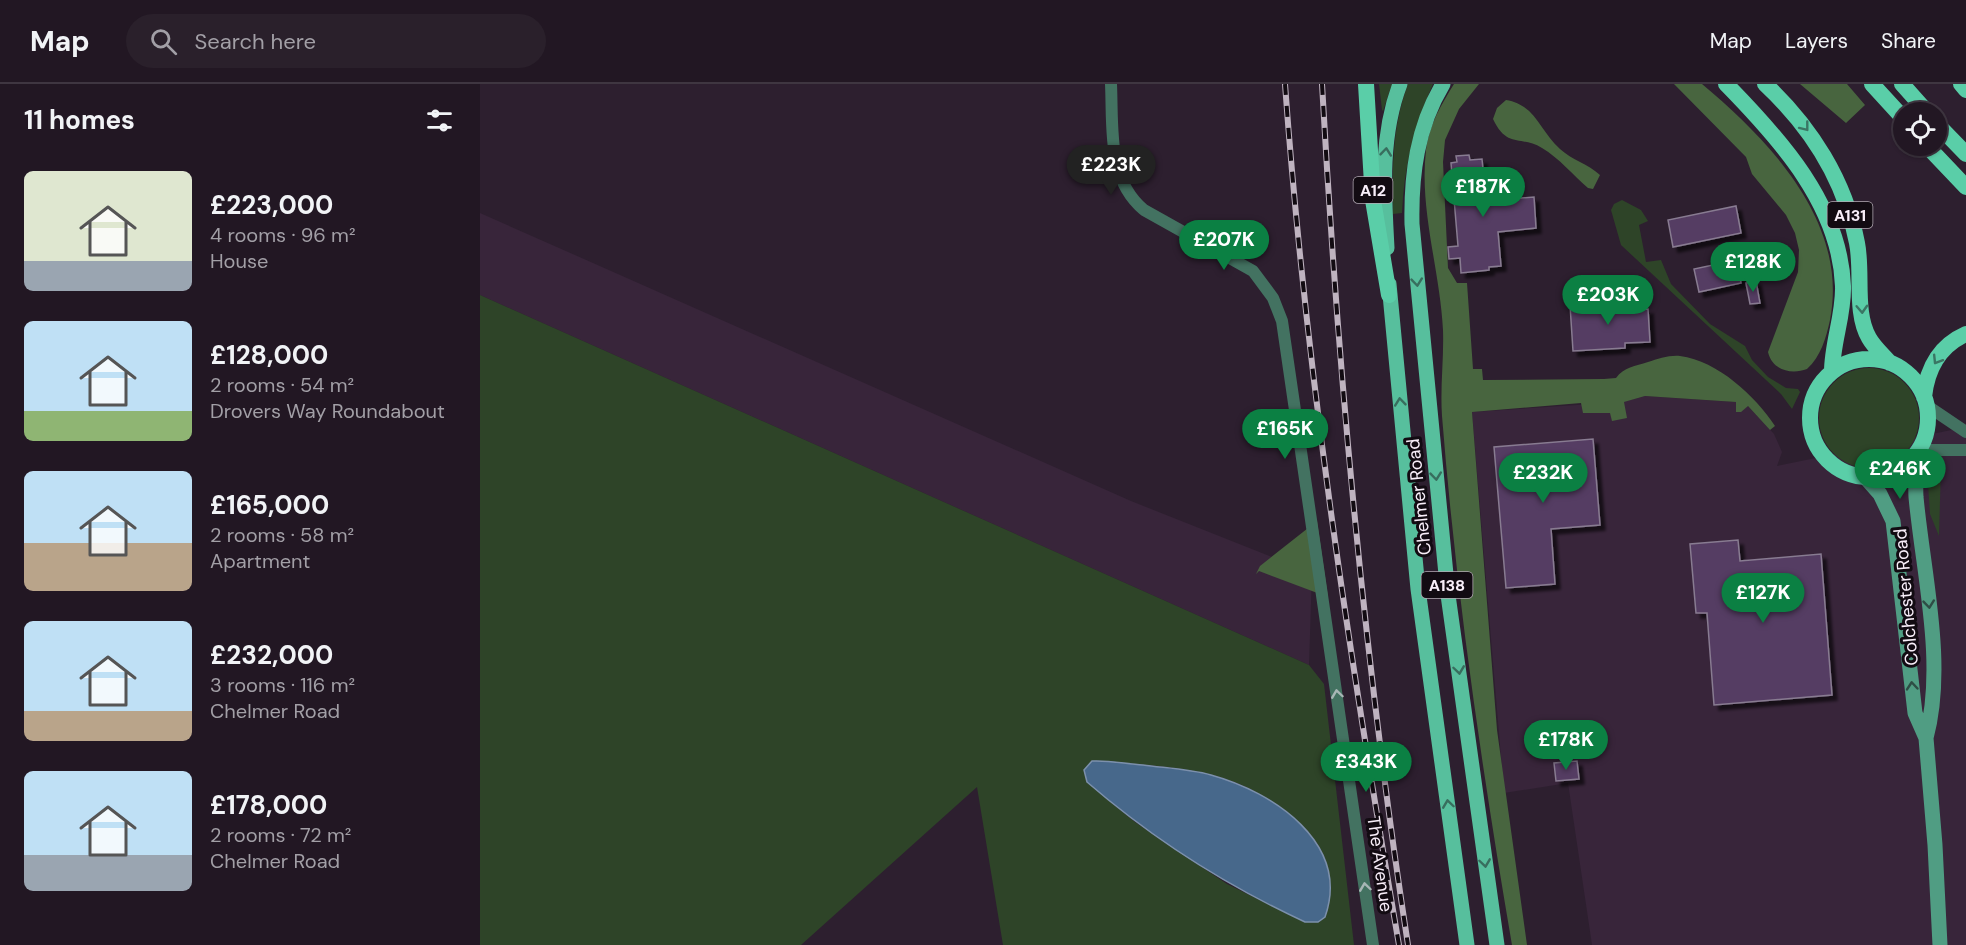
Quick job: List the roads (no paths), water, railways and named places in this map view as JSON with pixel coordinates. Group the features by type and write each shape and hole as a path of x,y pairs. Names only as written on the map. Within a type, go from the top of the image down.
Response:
{"highway":[{"name":"A12","path":"1366,84 1373,200 1389,295"},
{"name":"A131","path":"1726,84 1752,111 1807,180 1833,230 1839,248 1843,289 1832,353 1832,372"},
{"name":"A131","path":"1765,84 1781,99 1814,140 1846,201 1857,244 1864,327 1873,345 1890,363"},
{"path":"1872,84 1893,107"},
{"path":"1902,84 1918,102"},
{"path":"1961,84 1966,90"},
{"path":"1947,134 1966,154"},
{"path":"1937,156 1966,187"},
{"path":"1925,401 1913,379 1890,363 1865,359 1844,365 1832,372 1818,387 1811,406 1810,429 1814,439 1833,465 1848,474 1865,477 1896,471 1918,451 1928,425 1925,401 1929,373 1938,355 1947,345 1966,334"}],"main road":[{"name":"Chelmer Road","path":"1400,84 1390,120 1385,158 1389,295 1418,589 1467,945"},
{"name":"Chelmer Road","path":"1443,84 1428,117 1415,159 1411,183 1412,224 1449,595 1497,945"},
{"name":"Colchester Road","path":"1918,451 1916,495 1931,619 1933,712 1926,738"},
{"name":"Colchester Road","path":"1865,477 1880,494 1893,521 1915,713 1926,738 1940,945"}],"street":[{"name":"The Avenue","path":"1111,84 1116,165 1121,184 1131,199 1144,210 1253,271 1273,298 1282,321 1297,438 1330,646 1373,945"},
{"path":"1925,401 1966,432"},
{"path":"1918,451 1966,450"}],"water":[{"path":"1092,761 1194,771 1211,775 1259,794 1281,808 1301,825 1317,844 1327,866 1330,890 1325,917 1318,922 1305,922 1247,893 1164,842 1087,782 1084,770"}],"railway":[{"path":"1285,84 1317,408 1363,731 1399,945"},
{"path":"1322,84 1328,192 1354,516 1378,731 1408,945"}]}
